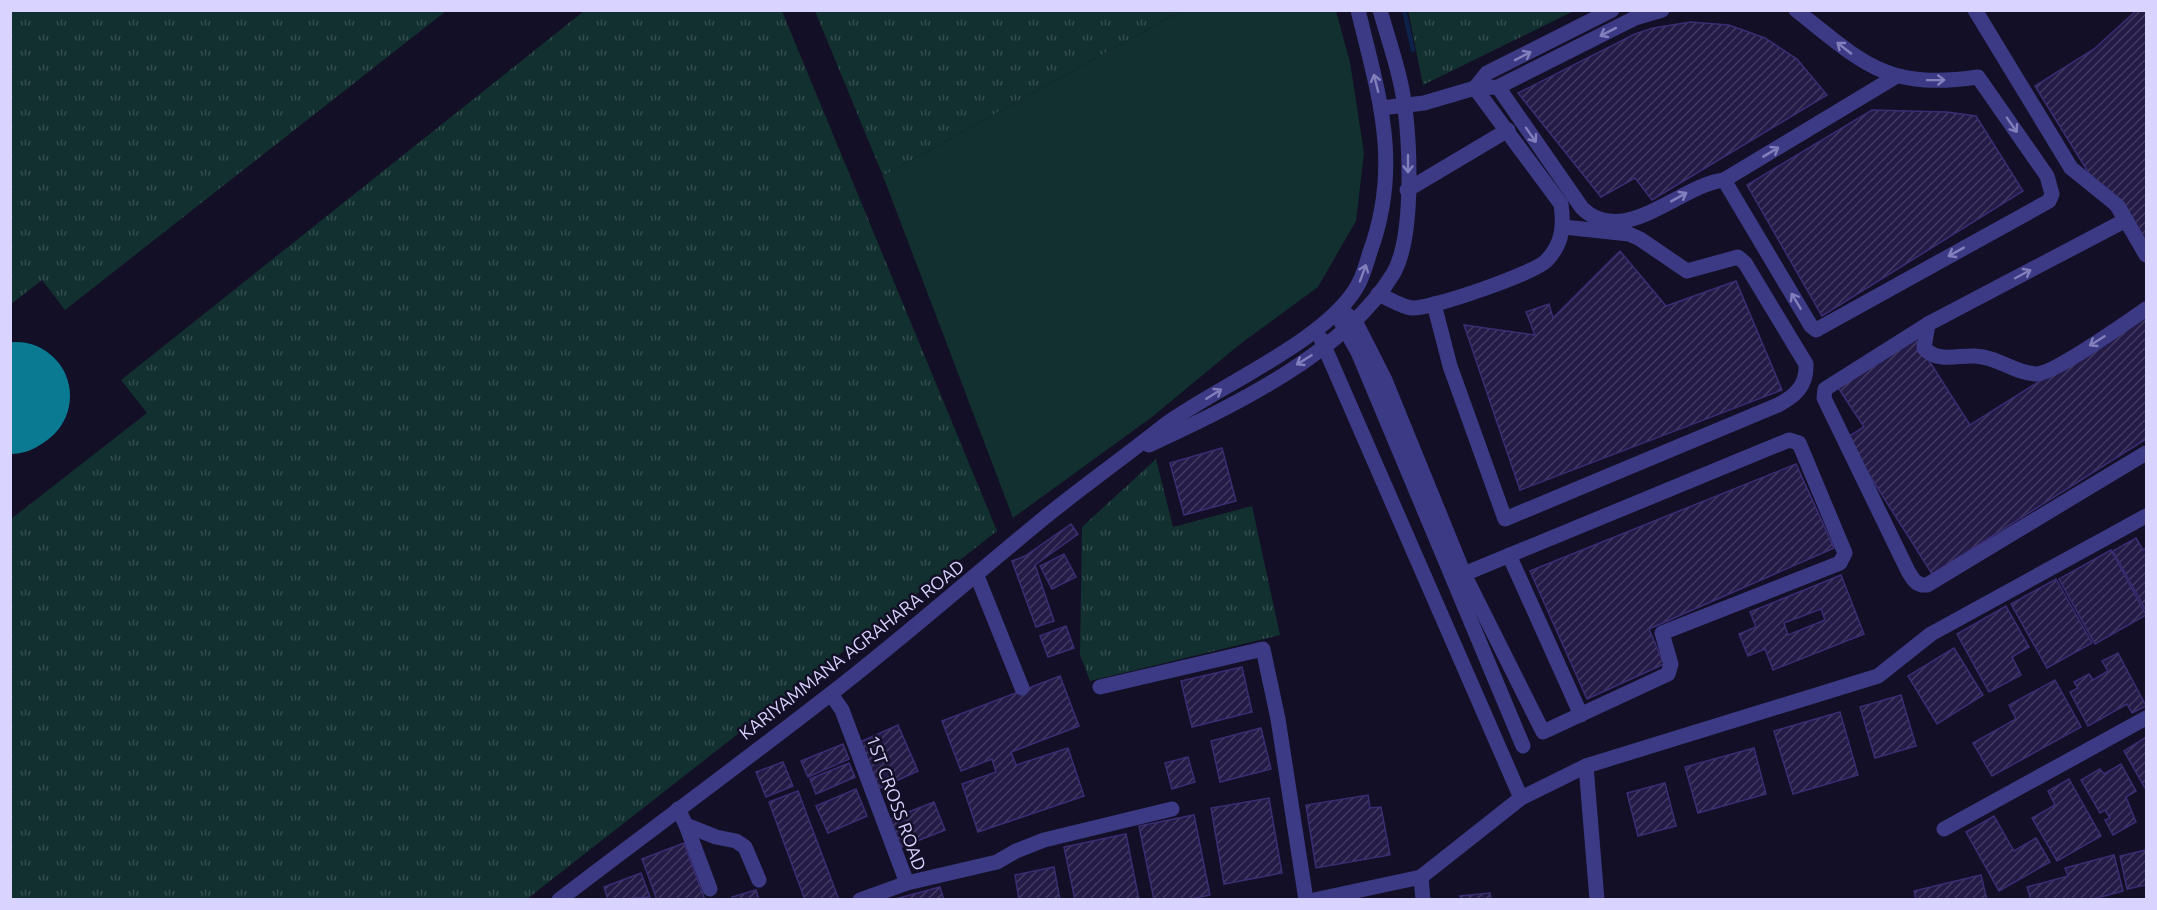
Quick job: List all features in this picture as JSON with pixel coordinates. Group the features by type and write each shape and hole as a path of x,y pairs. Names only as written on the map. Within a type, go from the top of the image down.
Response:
{"street":[{"name":"KARIYAMMANA AGRAHARA ROAD","path":"559,900 831,693 977,576 1045,517 1164,426 1316,330 1337,311 1359,283 1375,238 1385,196 1387,146 1382,108 1358,10"},
{"path":"1130,454 1250,394 1324,347 1352,326 1394,273 1406,235 1405,106 1380,10"},
{"path":"1475,88 1488,73 1612,10"},
{"path":"1382,108 1405,106 1475,88 1498,87 1635,18 1662,10"},
{"path":"1724,180 1811,326 1816,330 2049,201 2052,194 2047,176 1978,77 1931,80 1895,76 1859,60 1796,10"},
{"path":"1975,10 2071,168 2118,206 2146,255"},
{"path":"1498,87 1589,215 1602,220 1639,219 1703,184 1724,180 1895,76"},
{"path":"1378,294 1411,308 1434,304 1503,281 1546,261 1564,226 1561,204 1475,88"},
{"path":"1407,190 1508,130"},
{"path":"2126,220 1928,324 1825,388 1824,398 1914,582 1927,585 2146,453"},
{"path":"1434,304 1450,366 1505,519 1795,396 1807,375 1806,364 1745,263 1738,257 1687,271 1640,238 1629,234 1564,226"},
{"path":"1928,324 1924,348 1928,353 1940,358 1980,356 1996,360 2013,369 2037,374 2045,373 2146,309"},
{"path":"1337,311 1368,346 1464,574 1543,732 1668,674 1671,664 1662,633 1840,563 1845,553 1799,444 1795,441 1784,441 1464,574"},
{"path":"1352,326 1523,746"},
{"path":"1316,330 1521,798"},
{"path":"1314,900 1421,877 1521,798 1586,766 1878,676 1932,634 2146,516"},
{"path":"1509,555 1581,716"},
{"path":"977,576 1022,688"},
{"path":"1100,687 1263,648 1278,719 1306,900"},
{"name":"1ST CROSS ROAD","path":"831,693 842,710 907,883 860,900"},
{"path":"1944,829 2146,718"},
{"path":"1586,766 1597,900"},
{"path":"678,809 710,889"},
{"path":"907,883 997,862 1016,851 1044,840 1172,809"},
{"path":"686,825 716,837 736,841 745,847 759,880"},
{"path":"1421,877 1423,900"}],"green space":[{"path":"11,10 446,11 65,310 42,280 11,304"},
{"path":"1408,10 1574,10 1574,11 1423,85"},
{"path":"584,11 782,11 997,531 527,899 11,899 11,519 147,413 121,380"},
{"path":"815,11 1181,11 883,176"},
{"path":"1181,11 1336,11 1350,62 1364,153 1356,221 1318,287 1239,345 1152,417 1013,518 883,176"},
{"path":"1156,459 1173,527 1252,506 1280,635 1090,681 1080,655 1082,527"}],"building":[{"path":"2137,10 2146,10 2146,254 2141,258 2035,86 2094,49"},
{"path":"1691,22 1729,25 1765,38 1797,59 1827,95 1652,200 1635,178 1601,197 1518,93 1635,34 1653,28"},
{"path":"1872,110 1947,112 1976,116 2023,191 1822,316 1747,185"},
{"path":"1620,251 1666,306 1736,281 1782,390 1520,490 1464,325 1535,335 1526,312 1549,304 1553,318"},
{"path":"2146,314 2146,439 1932,574 1846,438 1864,427 1837,386 1914,337 1970,425"},
{"path":"1222,448 1236,501 1184,515 1170,463"},
{"path":"1796,464 1834,548 1649,629 1664,664 1587,699 1530,571"},
{"path":"1071,524 1078,534 1035,565 1054,621 1036,627 1012,561 1025,556"},
{"path":"2136,538 2143,550 2146,548 2146,611 2113,551"},
{"path":"2111,550 2146,615 2095,644 2059,579"},
{"path":"1064,554 1076,577 1052,589 1040,566"},
{"path":"1841,575 1864,634 1773,670 1765,649 1748,656 1739,634 1756,627 1750,612","holes":["1821,609 1825,620 1788,635 1784,623"]},
{"path":"2056,579 2092,643 2047,668 2011,604"},
{"path":"2006,606 2029,647 2012,657 2021,675 1989,692 1957,634"},
{"path":"1066,626 1074,648 1048,657 1040,636"},
{"path":"1954,648 1983,695 1937,724 1908,676"},
{"path":"2118,653 2146,706 2132,713 2127,704 2088,726 2070,692 2078,688 2074,682 2089,674 2093,680 2108,671 2102,661"},
{"path":"1242,667 1252,712 1192,727 1181,681"},
{"path":"1060,676 1079,726 1011,752 1016,765 1068,748 1084,796 978,832 962,784 996,772 992,759 961,771 942,721"},
{"path":"2055,680 2081,727 1992,776 1973,743 2016,719 2009,705"},
{"path":"1901,695 1916,746 1875,758 1860,707"},
{"path":"1840,712 1858,775 1793,794 1774,731"},
{"path":"898,725 918,771 878,789 858,743"},
{"path":"1261,728 1271,769 1220,782 1211,741"},
{"path":"2146,737 2146,790 2124,751"},
{"path":"843,744 849,759 808,777 801,761"},
{"path":"1754,748 1766,794 1698,813 1685,767"},
{"path":"1188,757 1195,782 1172,789 1165,763"},
{"path":"783,762 793,786 766,797 756,772"},
{"path":"849,763 855,777 816,794 810,779"},
{"path":"2121,764 2136,791 2126,797 2136,822 2113,835 2105,820 2110,818 2105,810 2100,813 2081,780 2100,769 2104,774"},
{"path":"2069,779 2101,836 2057,861 2032,818 2055,805 2048,791"},
{"path":"1665,783 1676,826 1638,836 1627,793"},
{"path":"856,789 867,816 828,833 816,806"},
{"path":"798,791 839,900 805,900 769,802"},
{"path":"1368,795 1370,808 1381,807 1390,855 1316,868 1306,805"},
{"path":"1269,798 1282,873 1224,884 1211,808"},
{"path":"934,802 945,830 899,848 888,820"},
{"path":"1194,815 1210,895 1187,900 1154,900 1139,826"},
{"path":"1994,816 2014,851 2036,838 2050,862 1999,891 1966,832"},
{"path":"1126,834 1139,900 1075,900 1064,847"},
{"path":"684,843 705,900 657,900 642,859"},
{"path":"2146,850 2146,885 2127,889 2120,856"},
{"path":"2114,855 2123,891 2090,900 2031,900 2027,887 2068,876 2065,868"},
{"path":"1054,867 1060,900 1019,900 1015,875"},
{"path":"641,873 650,897 608,900 604,887"},
{"path":"1981,875 1987,900 1916,900 1914,891"},
{"path":"940,887 944,900 895,900 895,899"},
{"path":"756,890 759,900 733,900 732,897"},
{"path":"1490,893 1491,900 1461,900 1460,896"}],"waterway":[{"path":"1404,10 1413,50"}],"runway":[{"path":"10,400 16,396"}]}
